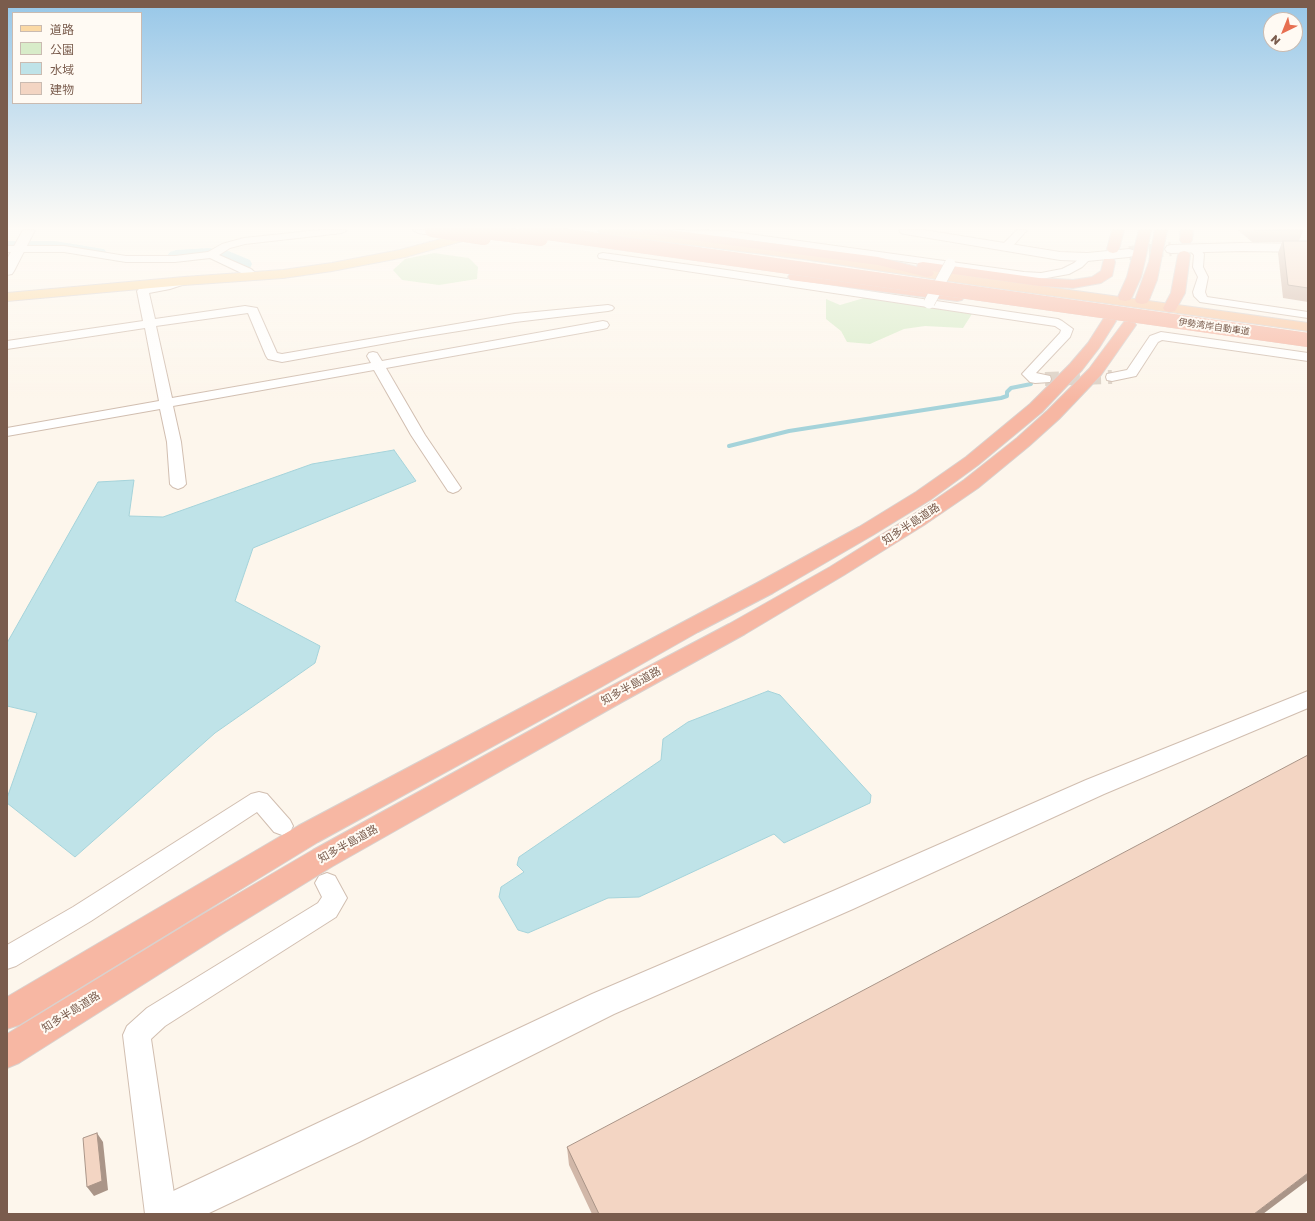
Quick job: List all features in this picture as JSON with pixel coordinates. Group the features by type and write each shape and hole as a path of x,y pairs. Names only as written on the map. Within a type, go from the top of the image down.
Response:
{"highway":[{"path":"882,287 1012,302"},
{"path":"903,287 1305,344"},
{"name":"伊勢湾岸自動車道","path":"932,287 1305,344"},
{"name":"伊勢湾岸自動車道","path":"995,287 1308,331"},
{"path":"1020,287 1308,327"},
{"path":"1086,312 1099,287"},
{"name":"知多半島道路","path":"7,1052 212,924 323,858 613,696 737,629 837,571 971,484 1023,442 1053,415 1095,372 1119,323 1125,297 1130,287"},
{"name":"知多半島道路","path":"7,1014 308,834 593,681 690,627 765,588 866,531 923,496 972,461 1036,408 1076,367 1094,345 1142,300 1147,287"},
{"path":"1163,323 1178,293 1179,287"}],"main road":[{"path":"7,297 118,287"}],"street":[{"path":"166,287 143,291 165,405 174,442 178,484"},
{"path":"821,287 1058,323 1067,330 1066,334 1028,374 1035,379 1045,379"},
{"path":"929,303 938,287"},
{"path":"1200,287 1199,292 1204,300 1308,316"},
{"path":"7,345 245,308 253,310 272,356 282,358 516,318 608,308"},
{"path":"1282,324 1308,316"},
{"path":"7,432 603,326"},
{"path":"1112,376 1131,373 1154,339 1161,336 1308,357"},
{"path":"366,343 377,366 418,435 453,488"},
{"path":"165,1214 603,1004 843,900 1095,787 1308,699"},
{"path":"7,958 82,914 259,800 282,826"},
{"path":"161,1214 137,1035 156,1017 327,910 335,898 327,883"}],"green space":[{"path":"864,298 972,314 963,328 925,326 904,329 870,344 847,342 841,331 826,319 826,299 840,305"}],"water":[{"path":"394,450 416,481 253,548 235,601 320,646 315,663 215,733 75,857 7,803 7,798 37,713 7,706 7,643 98,482 134,480 129,516 163,517 312,464"},
{"path":"768,691 780,695 871,795 870,803 784,843 774,834 639,897 608,898 528,933 518,930 499,897 501,887 524,872 517,865 519,857 661,760 663,739 688,722"}],"building":[{"path":"1308,755 1308,1173 1254,1214 599,1214 567,1147"},
{"path":"97,1133 102,1181 87,1187 83,1138"}],"waterway":[{"path":"729,446 789,431 1001,398 1007,396 1007,392 1011,388 1031,384"}],"tunnel":[{"path":"1045,379 1112,377"}]}
